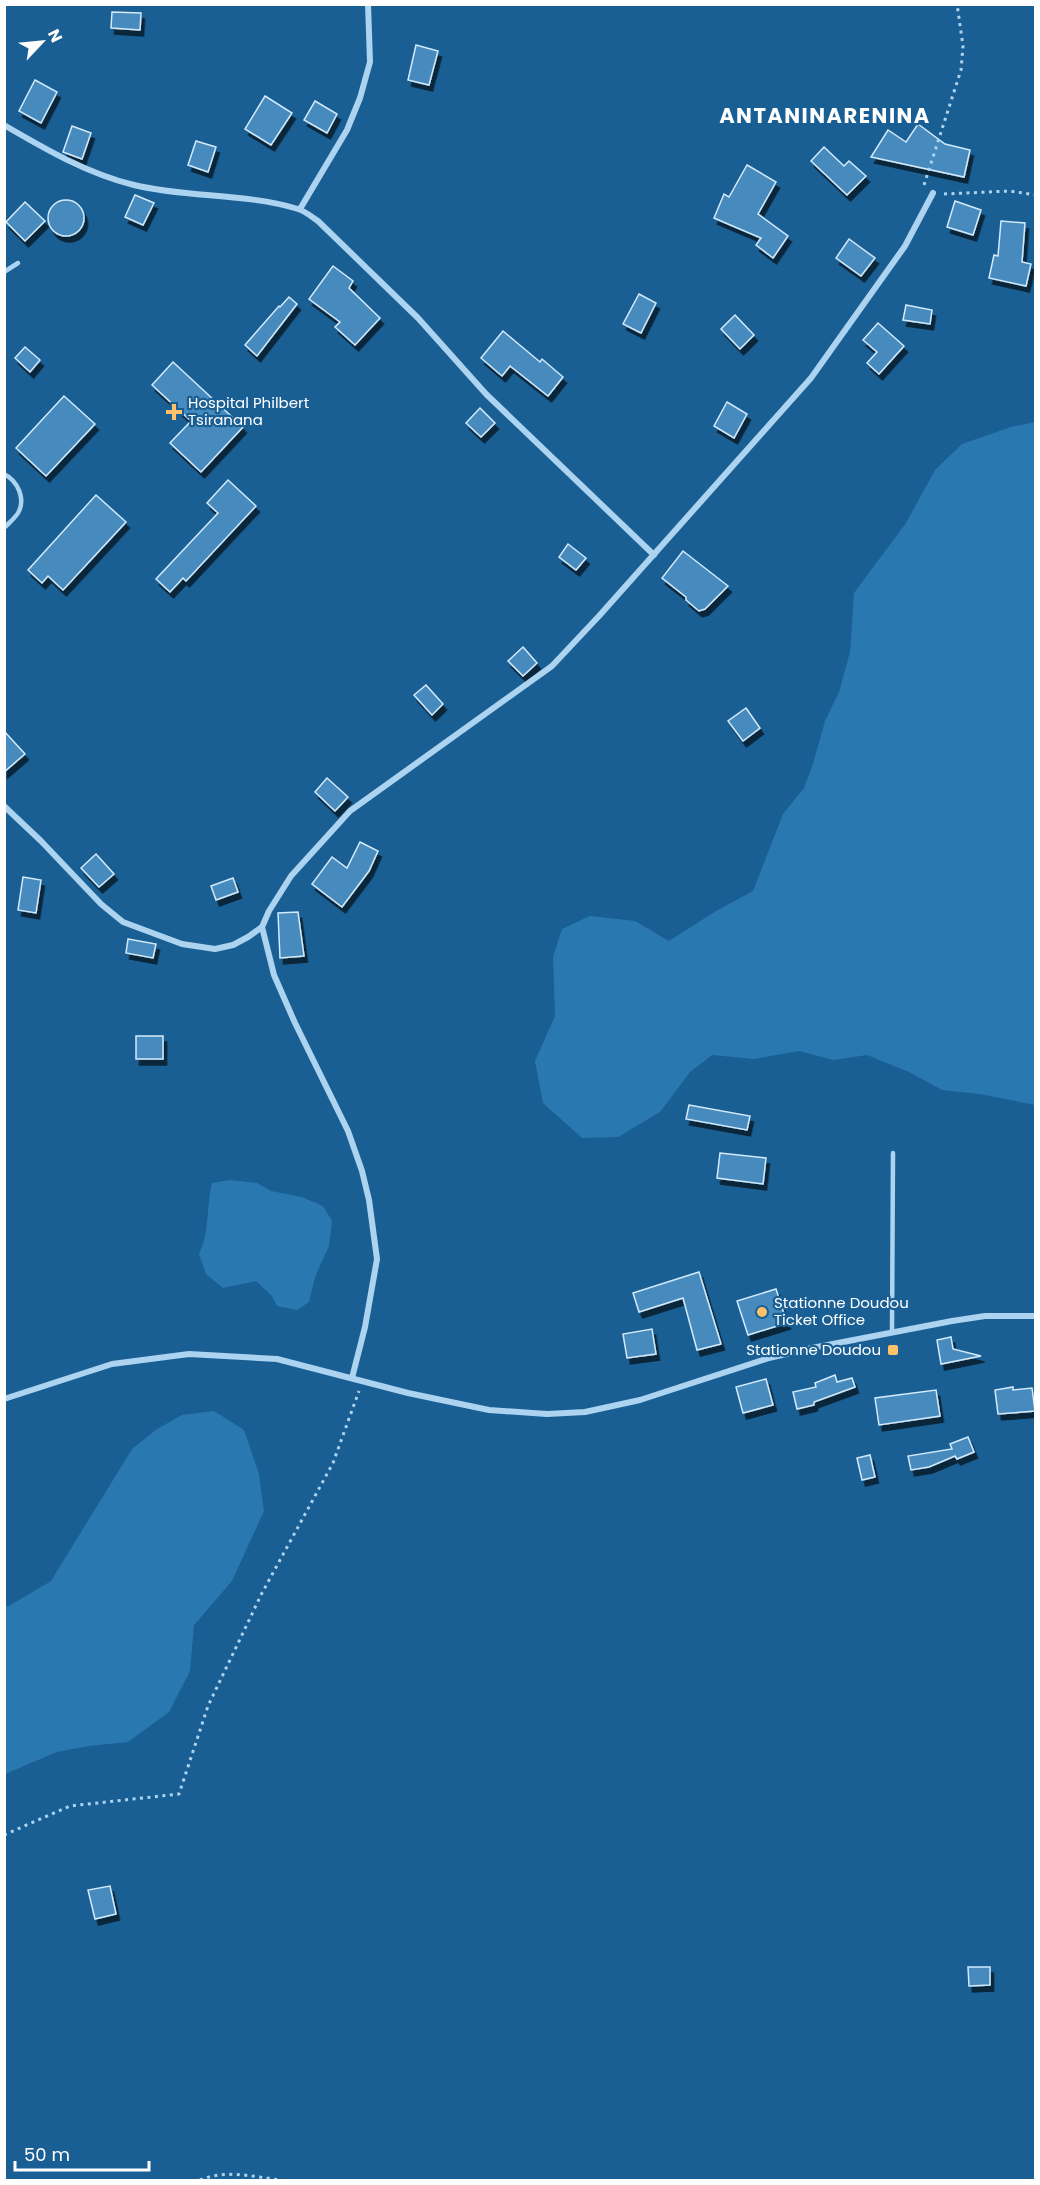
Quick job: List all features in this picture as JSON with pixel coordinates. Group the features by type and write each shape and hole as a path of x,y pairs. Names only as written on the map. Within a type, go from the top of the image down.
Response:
{"street":[{"path":"300,209 347,130 360,99 370,62 368,4"},
{"path":"4,125 50,152 88,170 132,185 300,209 318,220 418,318 486,394 654,555"},
{"path":"4,806 101,904 123,922 182,944 215,949 233,945 262,927 269,911 291,876 350,811 552,666 654,555 811,378 905,246 933,194"},
{"path":"262,927 274,975 348,1131 369,1200 376,1259 365,1327 352,1378"},
{"path":"4,1399 112,1364 189,1354 277,1359 408,1393 489,1410 547,1414 585,1412 640,1400 769,1358 812,1348 985,1316 1035,1316"}],"lane":[{"path":"4,272 18,263"},
{"path":"4,474 11,477 20,491 21,504 17,514 4,528"},
{"path":"892,1333 893,1153"}],"path":[{"path":"957,4 963,46 961,70 923,186 933,194 1010,191 1035,195"},
{"path":"4,1835 70,1806 179,1794 208,1706 262,1593 333,1463 362,1381"},
{"path":"200,2181 212,2175 230,2174 281,2181"}],"shaded area":[{"path":"1035,422 1035,1105 980,1094 942,1090 909,1072 867,1055 834,1060 799,1051 754,1059 712,1055 690,1072 660,1112 618,1137 582,1138 543,1103 535,1061 555,1016 553,957 562,929 590,916 635,921 669,941 753,891 783,814 804,788 825,721 839,692 850,652 854,593 906,523 935,470 962,444 1011,427"},
{"path":"230,1180 257,1183 271,1191 302,1197 323,1206 332,1221 329,1246 315,1277 309,1302 297,1310 277,1306 272,1296 256,1281 223,1288 206,1274 199,1254 205,1237 212,1183"},
{"path":"214,1411 244,1430 259,1474 264,1511 232,1581 194,1625 190,1671 169,1712 128,1742 57,1752 5,1774 5,1606 9,1606 51,1581 132,1449 157,1429 182,1415"}],"building":[{"path":"112,12 141,13 140,30 111,28"},
{"path":"416,45 438,51 429,85 408,80"},
{"path":"35,80 57,92 41,123 19,111"},
{"path":"265,96 292,113 271,145 245,129"},
{"path":"315,101 337,114 327,133 304,120"},
{"path":"918,124 945,144 970,150 964,177 871,157 888,130 906,142"},
{"path":"72,126 91,133 82,159 63,152"},
{"path":"196,141 216,147 208,172 188,165"},
{"path":"824,147 844,166 849,161 866,176 847,195 811,161"},
{"path":"747,165 776,182 758,214 788,236 773,258 756,245 761,238 714,218 724,194 729,197"},
{"path":"135,195 154,203 143,225 125,217"},
{"path":"66,200 79,205 84,218 79,231 66,236 53,231 48,218 53,205"},
{"path":"955,201 981,210 973,235 947,227"},
{"path":"25,202 45,221 25,241 6,222"},
{"path":"1001,221 1025,223 1022,262 1031,264 1026,286 989,278 994,255 998,256"},
{"path":"849,239 875,258 861,276 836,258"},
{"path":"333,266 353,281 349,288 380,318 355,345 335,327 340,322 309,299"},
{"path":"639,294 656,303 641,333 623,324"},
{"path":"289,297 297,304 257,356 245,345"},
{"path":"906,305 932,310 930,324 903,320"},
{"path":"735,315 754,335 740,349 721,329"},
{"path":"878,323 904,346 879,374 867,363 877,352 863,340"},
{"path":"503,331 540,362 542,359 563,377 548,396 510,366 502,376 481,358"},
{"path":"25,347 40,360 30,372 15,358"},
{"path":"173,362 243,427 201,472 170,443 191,421 152,385"},
{"path":"64,396 95,424 46,476 16,448"},
{"path":"727,402 747,414 734,438 714,426"},
{"path":"480,408 495,423 481,437 466,423"},
{"path":"228,480 256,506 186,581 183,578 170,592 156,579 218,513 207,503"},
{"path":"96,495 126,522 63,590 48,576 42,583 28,570"},
{"path":"568,544 586,558 576,570 559,557"},
{"path":"683,551 728,586 705,609 699,611 662,578"},
{"path":"523,647 537,663 523,676 508,661"},
{"path":"426,685 443,704 432,715 414,695"},
{"path":"746,708 760,728 743,741 728,721"},
{"path":"4,731 25,754 4,772"},
{"path":"327,778 348,797 335,811 315,792"},
{"path":"360,842 378,851 369,871 342,907 312,884 332,857 347,868"},
{"path":"96,854 114,874 99,887 81,868"},
{"path":"23,877 41,880 36,913 18,910"},
{"path":"233,878 238,892 216,900 211,886"},
{"path":"298,912 304,956 280,958 278,913"},
{"path":"128,939 156,944 153,958 126,953"},
{"path":"136,1036 163,1036 163,1059 136,1059"},
{"path":"689,1105 750,1116 747,1130 686,1119"},
{"path":"720,1153 766,1158 763,1184 717,1178"},
{"path":"699,1272 721,1344 697,1350 683,1298 639,1312 633,1293"},
{"name":"Stationne Doudou Ticket Office","path":"776,1289 787,1323 748,1335 737,1301"},
{"path":"652,1329 656,1354 627,1358 623,1334"},
{"path":"951,1337 953,1349 981,1356 941,1364 937,1340"},
{"path":"835,1375 837,1382 852,1378 855,1387 814,1402 814,1405 797,1409 793,1392 816,1387 815,1383"},
{"path":"766,1379 773,1405 743,1413 736,1387"},
{"path":"1013,1387 1013,1390 1032,1388 1035,1411 998,1414 995,1390"},
{"path":"936,1390 940,1416 879,1425 875,1398"},
{"path":"968,1437 974,1452 957,1459 955,1456 929,1467 911,1470 908,1456 952,1449 950,1444"},
{"path":"870,1455 875,1477 862,1480 857,1458"},
{"path":"110,1886 116,1914 95,1919 88,1890"},
{"path":"968,1967 990,1967 990,1985 969,1986"}],"place":[{"name":"Hospital Philbert Tsiranana","path":"174,412"},
{"name":"Stationne Doudou Ticket Office","path":"762,1312"},
{"name":"Stationne Doudou","path":"893,1350"}],"district":[{"name":"ANTANINARENINA","path":"825,116"}]}
